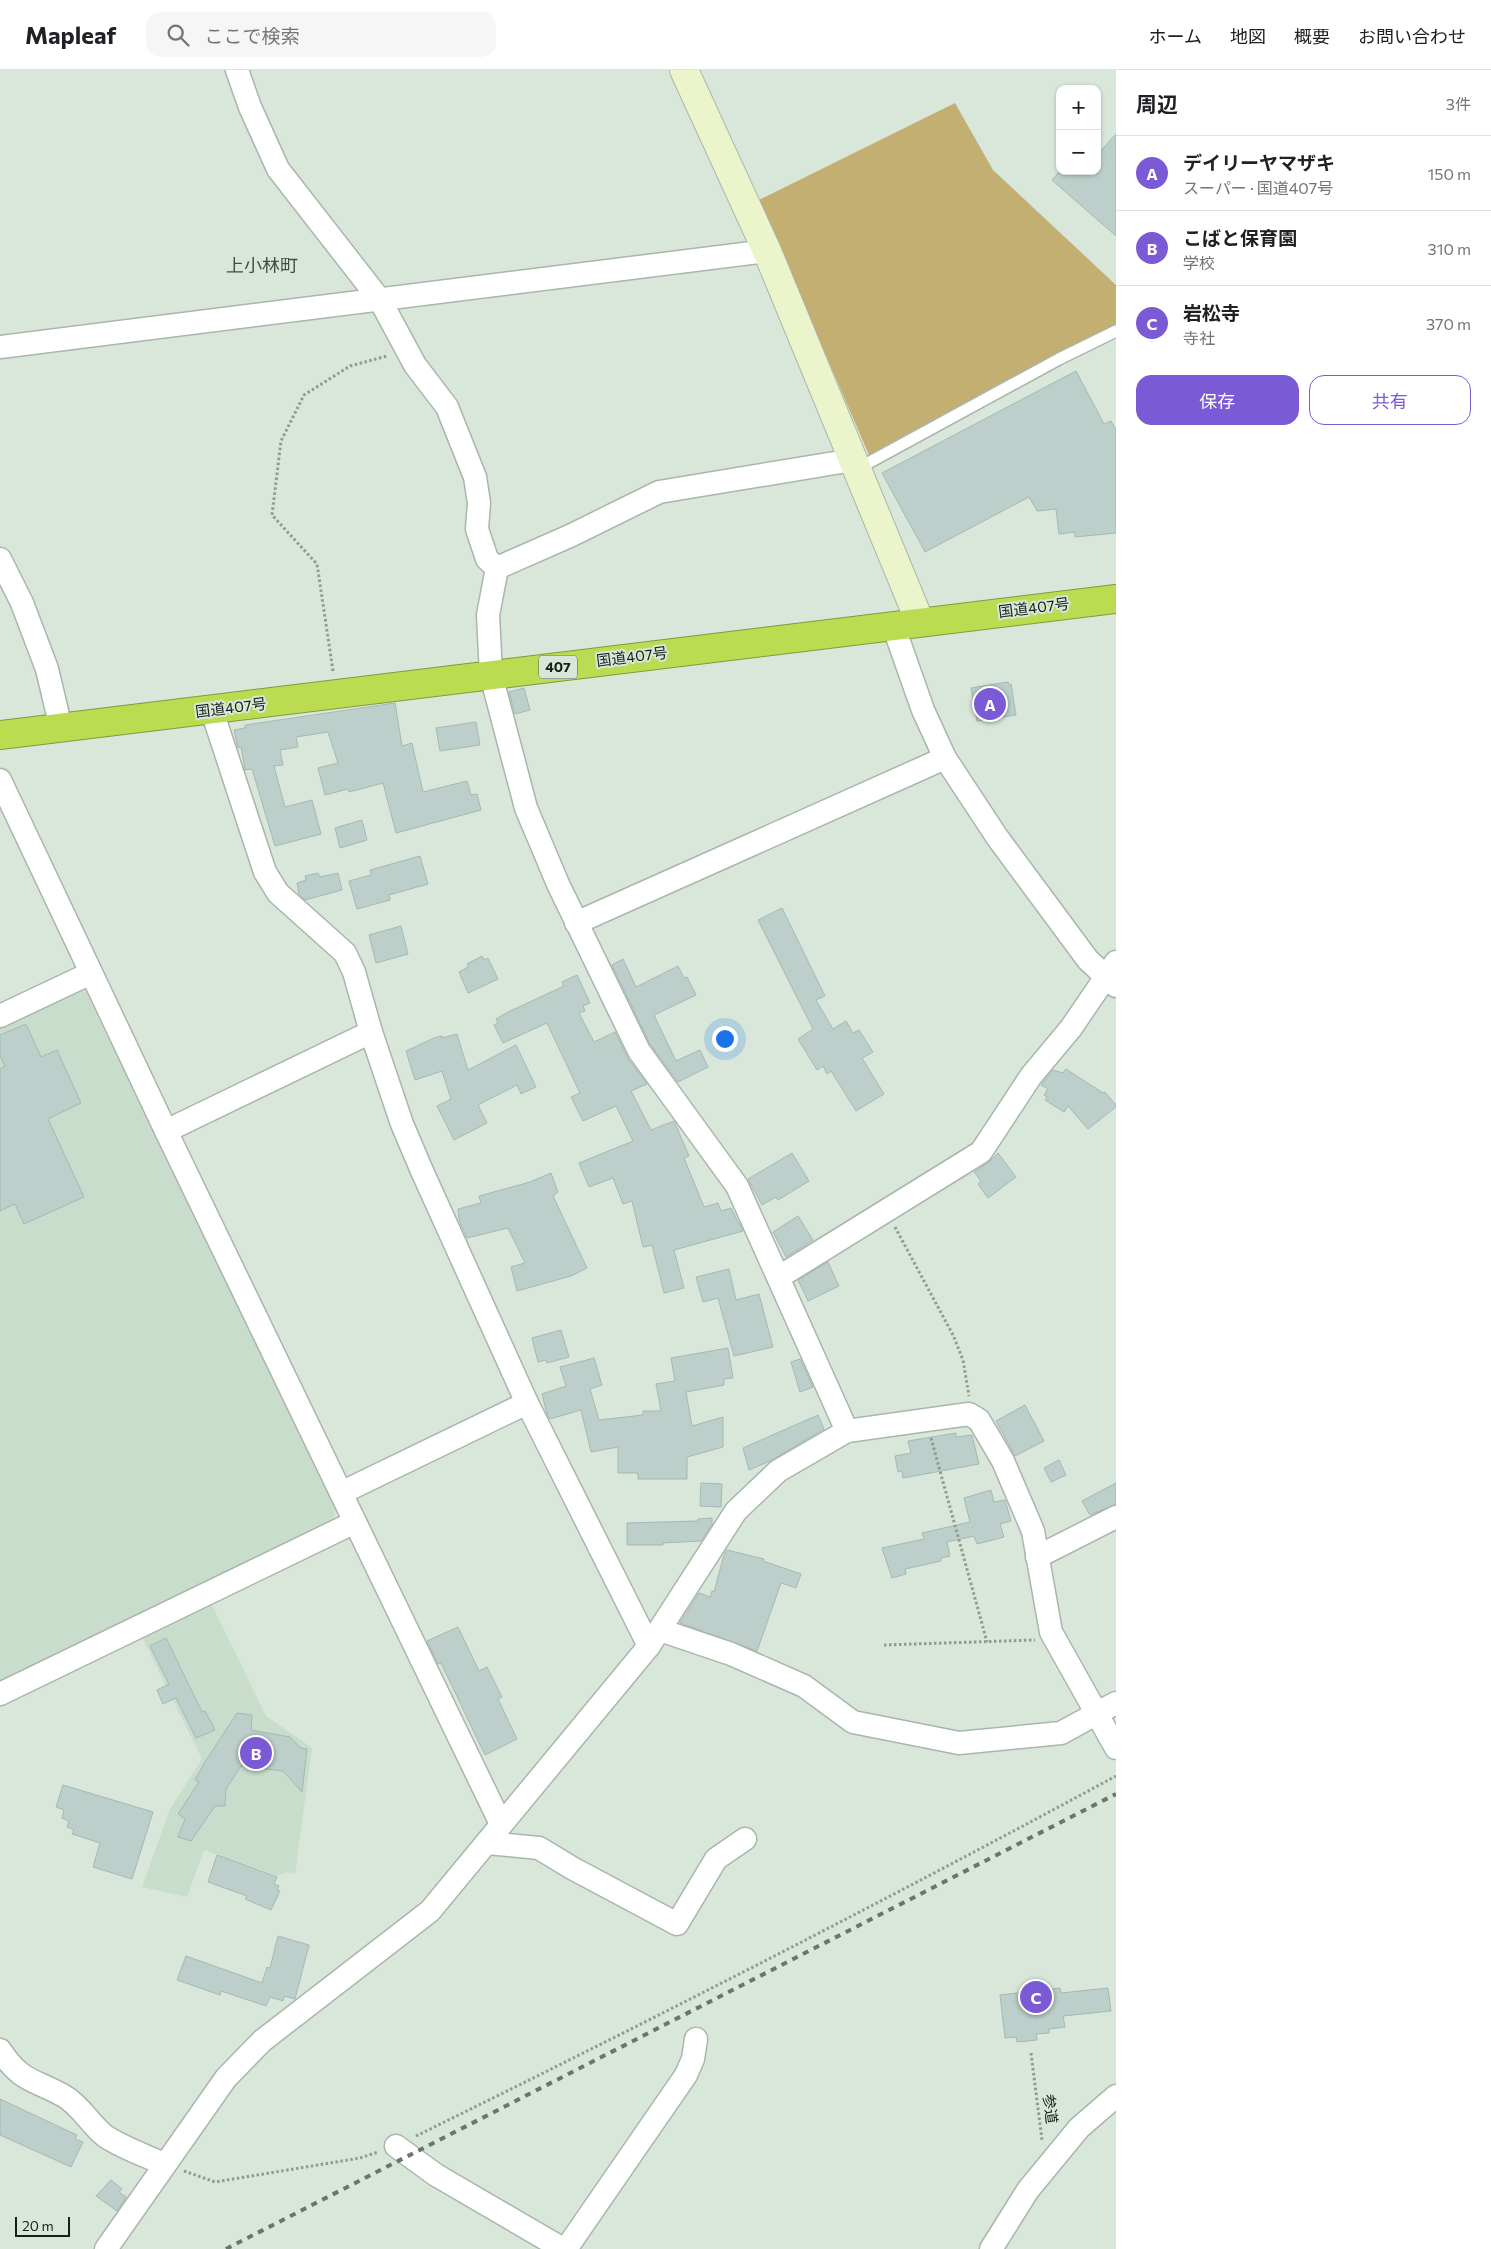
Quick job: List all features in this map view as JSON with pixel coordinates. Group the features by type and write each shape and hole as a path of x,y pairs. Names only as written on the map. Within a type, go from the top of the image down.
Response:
{"highway":[{"name":"国道407号","path":"0,735 212,711 1116,599"}],"street":[{"path":"238,70 250,107 278,169 380,300 415,365 447,407 475,476 479,502 477,529 487,559 497,568"},
{"path":"684,70 767,251 920,622"},
{"path":"0,347 767,251"},
{"path":"497,568 659,492 855,464"},
{"path":"0,560 22,603 47,669 61,728"},
{"path":"497,568 488,615 491,675 526,808 576,923 639,1051 737,1186 779,1276 846,1431"},
{"path":"779,1276 981,1152 1031,1076 1113,975 1088,960 997,837 945,758 923,710 893,626"},
{"path":"212,711 265,872 278,893 345,954 354,972 371,1032 402,1124 527,1403 654,1638"},
{"path":"576,923 945,758"},
{"path":"0,780 166,1131 501,1824"},
{"path":"0,1016 91,973"},
{"path":"166,1131 371,1032"},
{"path":"341,1493 527,1403"},
{"path":"106,2249 164,2164 226,2078 240,2062 262,2041 430,1911 654,1638 736,1511 778,1471 846,1431 968,1414 979,1420 1003,1461 1033,1531 1051,1632 1106,1708 1116,1748"},
{"path":"1037,1557 1116,1517"},
{"path":"0,1694 355,1522"},
{"path":"654,1638 732,1654 804,1686 853,1722 959,1743 1061,1733 1106,1708"},
{"path":"488,1842 539,1848 572,1868 677,1924 716,1859 745,1839"},
{"path":"396,2146 436,2175 564,2249 686,2076 693,2059 696,2039"},
{"path":"0,2050 11,2065 26,2079 64,2096 84,2112 104,2135 122,2146 164,2164"},
{"path":"991,2249 1028,2190 1079,2128 1116,2096"}],"lane":[{"path":"855,464 1116,331"}],"path":[{"path":"337,695 317,564 272,515 281,441 304,395 350,366 407,350"},
{"path":"886,1210 953,1335 963,1360 969,1399 968,1414"},
{"path":"927,1420 987,1642"},
{"path":"884,1645 1055,1639"},
{"path":"164,2164 215,2182 360,2158 396,2146 581,2055 890,1898 1116,1776"},
{"name":"参道","path":"1031,2053 1046,2168"}],"shaded area":[{"path":"955,103 993,170 1116,285 1116,324 1057,353 869,455 759,200"},
{"path":"77,990 86,992 335,1509 333,1523 0,1683 0,1027"},
{"path":"211,1603 266,1716 312,1748 295,1874 287,1872 278,1876 204,1850 187,1897 142,1887 170,1809 202,1759 141,1635"}],"building":[{"path":"1116,134 1116,236 1052,180 1056,175 1101,175 1101,151"},
{"path":"1076,371 1104,424 1111,421 1116,430 1116,533 1075,537 1075,532 1059,534 1056,509 1037,511 1029,497 925,552 882,473"},
{"path":"1008,682 1009,685 1011,684 1016,715 977,721 971,688"},
{"path":"524,688 530,710 515,714 509,692"},
{"path":"395,703 402,746 412,743 423,792 467,781 471,795 477,794 481,810 396,833 383,783 349,792 348,789 325,795 318,768 338,763 328,732 296,737 298,747 280,750 283,765 274,766 285,807 312,800 321,834 275,846 252,769 245,770 241,747 238,748 234,730 245,728 245,725"},
{"path":"476,722 480,745 440,751 436,728"},
{"path":"362,820 367,840 340,848 335,828"},
{"path":"420,856 428,884 389,895 390,900 357,909 349,881 371,875 370,870"},
{"path":"318,873 320,877 338,873 342,890 305,900 299,894 297,883 306,880 305,876"},
{"path":"782,908 825,996 816,1000 833,1029 846,1021 853,1033 859,1030 873,1052 862,1058 884,1094 856,1111 831,1071 827,1074 823,1066 817,1070 798,1039 813,1029 758,920"},
{"path":"401,926 408,954 376,963 369,935"},
{"path":"482,956 484,960 488,958 498,979 468,993 459,972 468,967 467,964"},
{"path":"623,959 636,987 678,966 684,978 687,977 696,995 654,1015 676,1061 700,1050 708,1067 678,1082 650,1044 612,965"},
{"path":"577,975 590,1003 583,1006 585,1011 579,1013 594,1042 615,1032 628,1059 647,1084 631,1091 651,1130 674,1121 689,1156 684,1158 704,1207 718,1203 721,1211 731,1208 743,1231 674,1250 684,1288 664,1293 652,1245 643,1247 632,1201 623,1204 613,1178 589,1187 579,1163 633,1141 616,1106 583,1121 571,1097 580,1093 547,1023 503,1043 494,1025 498,1023 496,1019 564,986 562,982"},
{"path":"26,1024 41,1057 57,1050 81,1103 48,1119 84,1197 24,1224 15,1204 0,1211 0,1069 5,1066 0,1056 0,1035"},
{"path":"457,1034 468,1070 516,1045 536,1087 521,1094 517,1085 478,1105 487,1123 454,1140 437,1106 451,1099 442,1071 415,1080 406,1051 434,1038"},
{"path":"1066,1069 1103,1093 1105,1092 1116,1105 1116,1107 1088,1129 1068,1106 1064,1112 1045,1100 1047,1097 1044,1095 1048,1089 1041,1085 1053,1070 1063,1073"},
{"path":"792,1153 809,1181 778,1200 776,1197 762,1205 748,1179"},
{"path":"998,1153 1016,1177 988,1198 978,1184 981,1181 974,1172 988,1163"},
{"path":"551,1173 558,1192 553,1196 587,1268 571,1276 517,1291 511,1267 525,1263 508,1228 467,1238 459,1220 458,1209 481,1203 479,1196 530,1182"},
{"path":"798,1216 813,1240 786,1257 773,1232"},
{"path":"828,1262 839,1286 808,1301 798,1280"},
{"path":"729,1269 736,1300 759,1294 773,1347 734,1356 718,1298 703,1302 696,1277"},
{"path":"561,1330 569,1357 547,1363 546,1360 538,1362 532,1338"},
{"path":"728,1348 733,1378 724,1379 724,1385 686,1392 692,1426 723,1417 723,1447 687,1457 687,1479 638,1479 638,1473 618,1473 618,1447 591,1452 581,1410 550,1419 547,1414 542,1394 566,1386 560,1367 594,1358 602,1385 590,1389 599,1420 643,1415 643,1411 661,1411 656,1384 675,1381 671,1358"},
{"path":"800,1359 813,1387 800,1392 791,1362"},
{"path":"1025,1405 1044,1441 1015,1456 996,1421"},
{"path":"818,1415 824,1429 770,1461 749,1470 743,1448"},
{"path":"956,1433 956,1437 972,1435 979,1464 903,1478 902,1471 898,1472 895,1456 911,1453 908,1441"},
{"path":"1059,1460 1066,1475 1051,1482 1044,1468"},
{"path":"701,1483 722,1484 721,1507 700,1506"},
{"path":"1116,1483 1116,1504 1090,1515 1082,1501"},
{"path":"991,1490 994,1502 1005,1500 1011,1521 1000,1524 1004,1537 977,1544 974,1536 947,1542 950,1556 941,1558 941,1561 905,1569 906,1574 892,1578 882,1548 924,1539 922,1533 970,1522 964,1498"},
{"path":"712,1518 712,1524 701,1541 663,1543 663,1545 627,1545 627,1523 698,1521 698,1519"},
{"path":"727,1550 764,1559 763,1561 801,1574 796,1588 781,1583 757,1651 680,1623 699,1593 710,1597 712,1591 714,1592"},
{"path":"458,1627 479,1671 487,1667 502,1697 498,1699 517,1739 485,1755 441,1663 438,1664 427,1641"},
{"path":"166,1638 202,1712 205,1711 215,1730 196,1738 176,1698 163,1704 157,1690 169,1684 150,1646"},
{"path":"237,1713 252,1715 251,1730 290,1737 301,1748 307,1749 302,1792 283,1771 241,1766 226,1789 225,1806 215,1806 191,1841 178,1837 185,1819 178,1814 199,1782 195,1780 205,1762"},
{"path":"63,1785 153,1812 132,1879 93,1867 100,1843 72,1834 74,1830 67,1827 69,1821 62,1818 64,1810 56,1807"},
{"path":"217,1855 277,1877 274,1884 279,1886 277,1890 280,1891 271,1910 245,1899 247,1896 208,1882"},
{"path":"278,1936 309,1945 295,1999 284,1996 283,2001 270,1997 266,2006 221,1991 220,1995 177,1980 186,1956 262,1983 267,1967 270,1968"},
{"path":"1060,1988 1061,1993 1108,1988 1111,2011 1063,2016 1065,2027 1049,2029 1049,2033 1036,2034 1037,2040 1017,2042 1016,2037 1005,2038 1000,1995"},
{"path":"0,2099 77,2135 75,2139 83,2142 71,2167 0,2135"},
{"path":"111,2180 122,2189 119,2192 126,2197 117,2211 96,2196"}],"railway":[{"path":"226,2249 1116,1794"}],"place":[{"name":"デイリーヤマザキ","path":"990,704"},
{"name":"こばと保育園","path":"256,1753"},
{"name":"岩松寺","path":"1036,1997"}],"district":[{"name":"上小林町","path":"262,266"}]}
